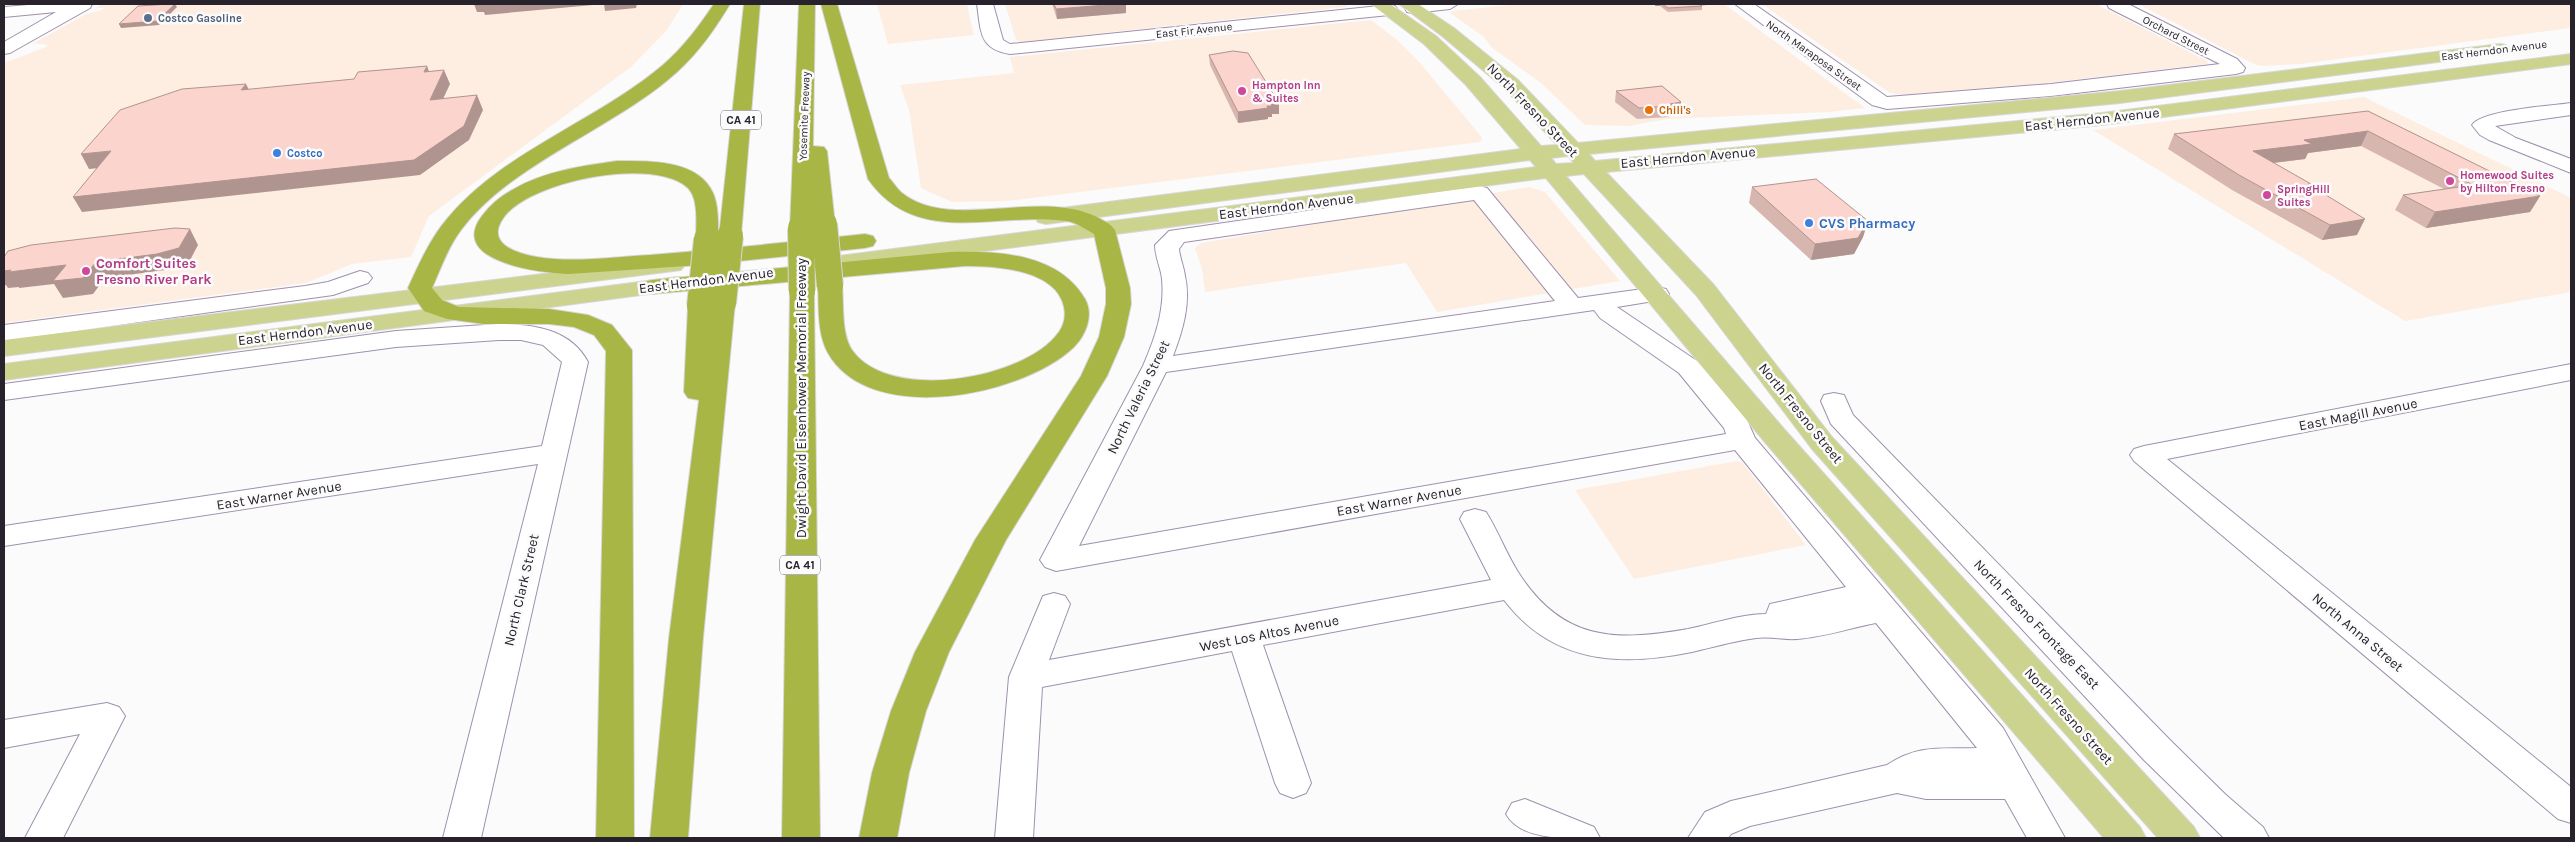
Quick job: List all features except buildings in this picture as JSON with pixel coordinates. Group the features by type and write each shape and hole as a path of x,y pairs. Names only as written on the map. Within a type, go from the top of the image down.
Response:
{"highway":[{"path":"615,838 619,350 615,341 600,328 573,319 537,316 481,317 454,313 440,310 422,296 420,288 434,254 461,216 503,180 616,107 667,70 700,38 722,4"},
{"name":"CA 41","path":"719,238 752,4"},
{"name":"Yosemite Freeway","path":"801,228 807,4"},
{"path":"829,4 879,179 890,194 903,204 945,214 972,216 1070,214 1104,230 1118,279 1120,301 1111,344 1094,376 975,564 946,618 910,706 892,767 878,838"},
{"path":"652,287 925,261 986,259 1027,267 1060,282 1071,293 1077,316 1072,332 1057,349 1037,363 996,380 960,387 903,387 867,376 856,369 842,354 816,289 824,224 806,35"},
{"path":"669,838 712,304 719,238 695,182 671,170 635,167 591,170 536,187 501,208 488,223 486,233 489,243 510,258 540,265 568,266 676,260 864,241"},
{"name":"Dwight David Eisenhower Memorial Freeway","path":"801,228 816,289 801,838"}],"main road":[{"path":"1387,6 1410,6"},
{"path":"1387,6 1406,13 1459,52 1478,56"},
{"name":"North Fresno Street","path":"1387,6 1457,64 1552,171 1774,435 2127,838"},
{"name":"North Fresno Street","path":"1410,6 1478,56 1510,84 1705,290 1789,402 1857,483 2181,838"},
{"name":"East Herndon Avenue","path":"4,348 864,241 1536,153 2100,99 2522,46"},
{"name":"East Herndon Avenue","path":"4,372 1552,171 2102,119 2286,97 2571,59"}],"street":[{"name":"East Fir Avenue","path":"984,4 994,42 999,47 1016,48 1387,6"},
{"path":"1410,6 1450,4"},
{"name":"North Maraposa Street","path":"1742,4 1879,101 1888,104 2051,90 2236,68"},
{"path":"2118,5 2152,4"},
{"path":"4,12 83,5"},
{"path":"4,49 83,5"},
{"name":"Orchard Street","path":"2118,5 2232,63 2236,68"},
{"path":"2571,109 2490,121 2482,125 2489,133 2512,144 2571,167"},
{"name":"North Valeria Street","path":"1056,560 1156,366 1174,313 1175,285 1167,245 1184,234 1479,193 1586,303"},
{"path":"4,333 305,293 333,288 360,278"},
{"path":"1156,366 1657,294"},
{"path":"1586,303 1609,313 1688,368 1737,426 1742,440 1990,738 2046,838"},
{"name":"North Clark Street","path":"4,392 396,339 521,332 552,339 571,354 574,367 462,838"},
{"name":"East Magill Avenue","path":"2144,455 2571,372"},
{"name":"North Fresno Frontage East","path":"1834,401 1841,418 1917,498 2158,750 2213,806 2250,838"},
{"name":"East Warner Avenue","path":"1056,560 1742,440"},
{"name":"East Warner Avenue","path":"4,536 554,453"},
{"name":"North Anna Street","path":"2144,455 2571,808"},
{"path":"1474,519 1512,587 1540,620 1558,633 1586,645 1613,649 1652,647 1760,625 1798,627 1875,601"},
{"name":"West Los Altos Avenue","path":"1026,677 1512,587"},
{"path":"1014,838 1026,677 1054,604"},
{"path":"1244,638 1293,783"},
{"path":"4,734 107,716 44,838"},
{"path":"1707,838 1718,823 1744,812 1897,778 1926,784 2011,773"},
{"path":"1524,814 1581,838"}],"shaded area":[{"path":"103,4 683,4 667,30 631,67 429,216 411,257 352,264 306,283 4,323 4,63 46,47 48,45 34,43 86,14 102,10 104,8 96,8"},
{"path":"877,4 967,4 974,35 888,44"},
{"path":"1005,4 1349,5 1345,7 1021,42 1016,40"},
{"path":"1520,4 1724,4 1865,108 1828,112 1667,119 1629,126 1585,125 1541,83 1491,47 1484,37 1450,13 1452,11"},
{"path":"1762,4 2096,4 2207,61 2208,64 2029,85 1904,95 1890,93"},
{"path":"2138,4 2571,4 2571,28 2300,64 2264,66 2256,65"},
{"path":"1371,20 1397,40 1420,63 1481,136 1480,142 1007,201 952,202 921,188 909,110 900,85 1014,73 1010,57"},
{"path":"2364,97 2571,198 2571,292 2405,321 2093,130"},
{"path":"1529,187 1545,192 1620,281 1437,312 1406,263 1205,292 1202,269 1195,248 1201,243"},
{"path":"1737,461 1742,462 1806,545 1634,579 1575,490"}],"place":[{"name":"Costco Gasoline","path":"148,18"},
{"name":"Hampton Inn & Suites","path":"1242,91"},
{"name":"Chili's","path":"1649,110"},
{"name":"Costco","path":"277,153"},
{"name":"Homewood Suites by Hilton Fresno","path":"2450,181"},
{"name":"SpringHill Suites","path":"2267,195"},
{"name":"CVS Pharmacy","path":"1809,223"},
{"name":"Comfort Suites Fresno River Park","path":"86,271"}]}
